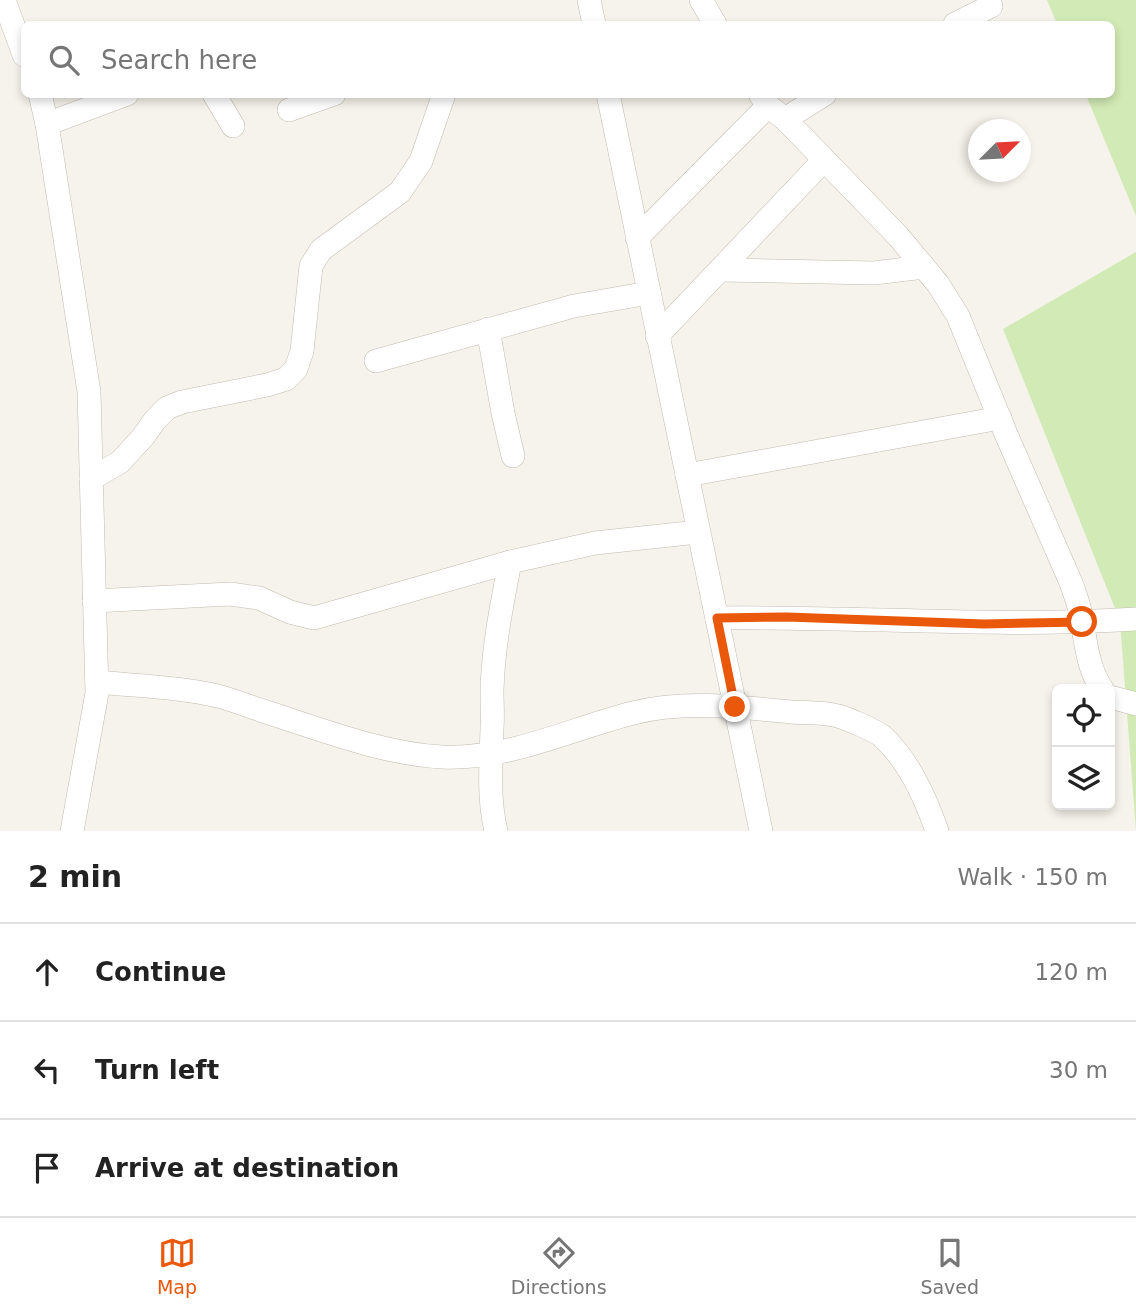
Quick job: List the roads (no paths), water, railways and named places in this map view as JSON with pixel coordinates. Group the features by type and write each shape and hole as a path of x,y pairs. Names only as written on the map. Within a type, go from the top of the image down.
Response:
{"street":[{"path":"589,0 593,21"},
{"path":"701,0 713,21"},
{"path":"8,2 21,45"},
{"path":"961,21 991,5"},
{"path":"41,98 89,392 97,693 72,831"},
{"path":"47,124 116,98"},
{"path":"217,98 233,126"},
{"path":"289,110 323,98"},
{"path":"91,479 120,463 167,408 181,402 267,385 286,379 296,369 302,351 311,266 321,250 400,192 421,161 443,98"},
{"path":"609,98 761,831"},
{"path":"637,238 771,107 808,98"},
{"path":"771,107 898,236 938,284 958,316 1072,585 1085,646 1098,684"},
{"path":"657,336 824,160"},
{"path":"720,270 874,274 924,267"},
{"path":"376,361 574,306 649,293"},
{"path":"488,329 513,456"},
{"path":"687,475 1000,418"},
{"path":"94,601 230,594 259,598 290,612 314,618 510,562 596,543 698,532"},
{"path":"496,831 491,811 490,789 492,690 497,634 510,562"},
{"path":"717,618 787,617 984,624 1136,619"},
{"path":"97,682 218,696 407,754 445,757 491,754 634,713 682,706 735,707 839,716 880,734 906,764 926,799 937,831"},
{"path":"1115,698 1136,704"}]}
